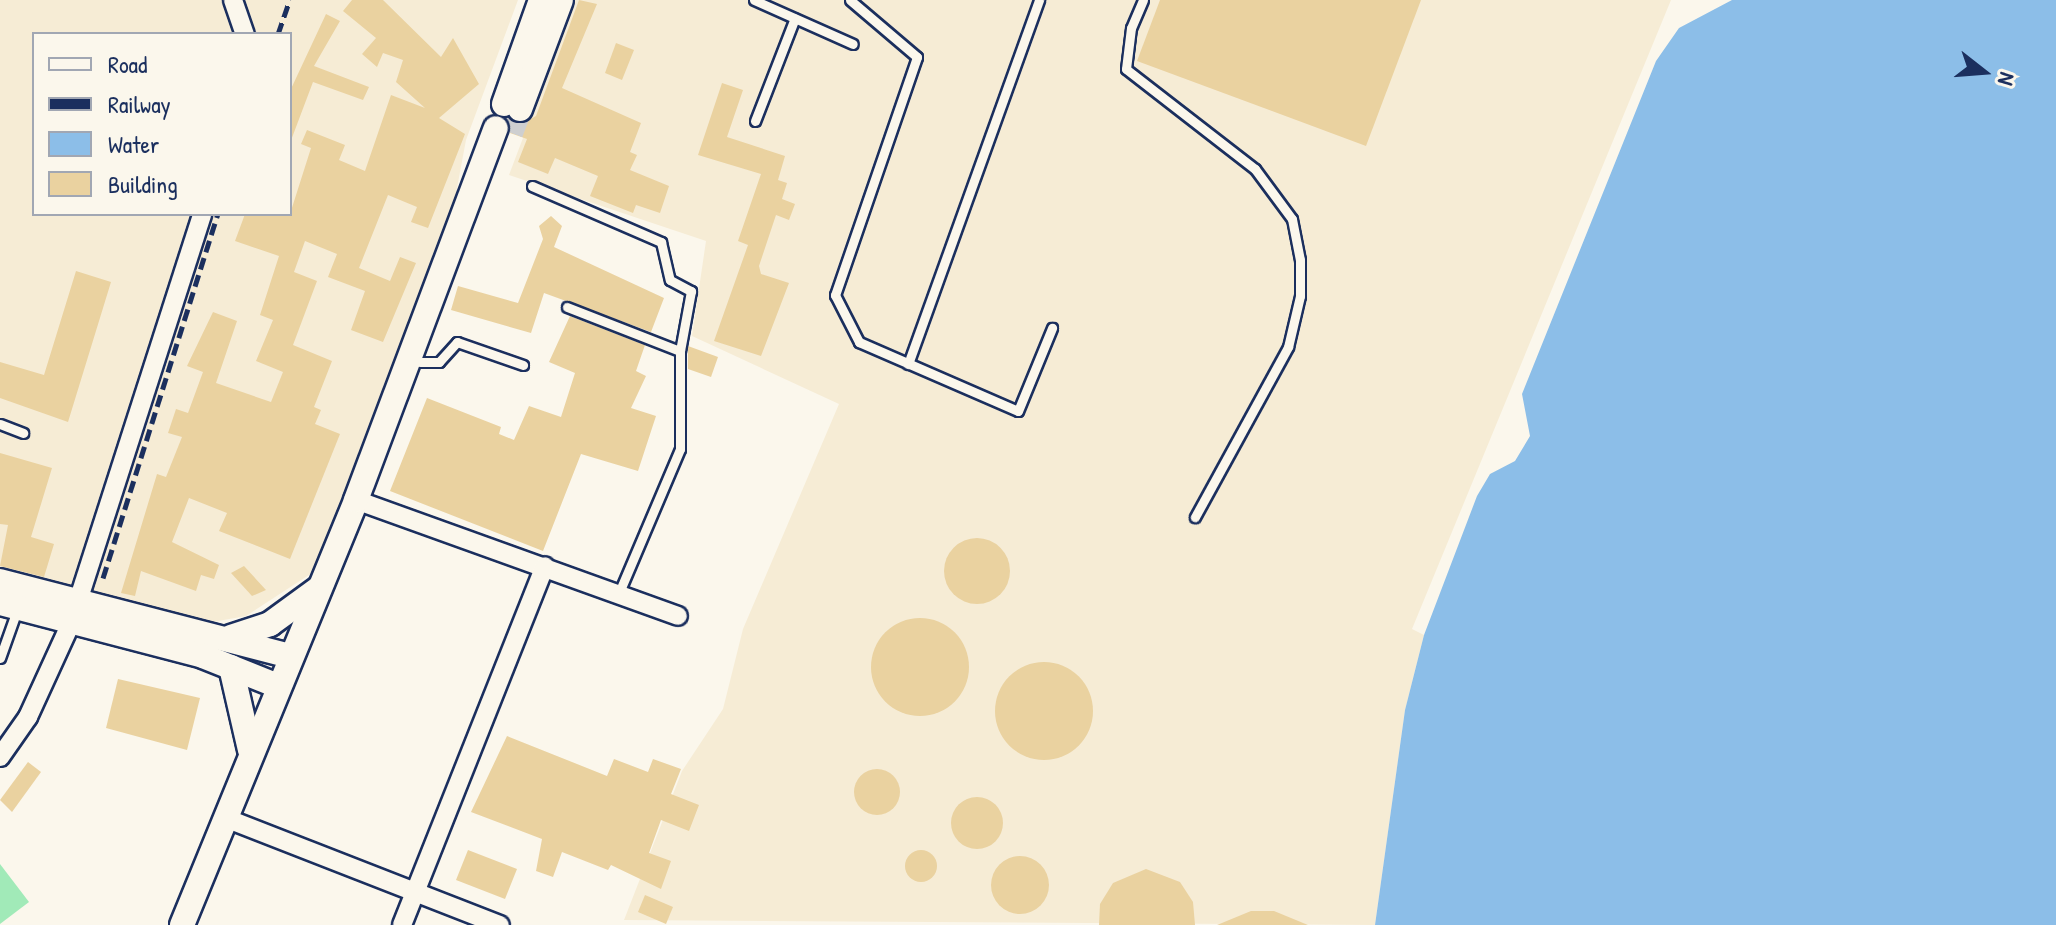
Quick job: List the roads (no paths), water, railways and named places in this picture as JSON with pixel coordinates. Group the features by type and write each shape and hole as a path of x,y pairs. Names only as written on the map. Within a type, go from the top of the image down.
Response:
{"main road":[{"path":"541,0 512,106 561,0"},
{"path":"182,925 503,131"},
{"path":"357,498 373,479 420,362 447,274"},
{"path":"0,581 14,599 231,637 290,656"},
{"path":"231,637 270,624 318,589"},
{"path":"75,612 278,686"},
{"path":"231,667 251,755"}],"street":[{"path":"233,0 244,32"},
{"path":"0,757 28,717 75,612 201,216"},
{"path":"357,498 678,616"},
{"path":"402,925 545,566"},
{"path":"225,818 500,925"}],"lane":[{"path":"754,0 853,44"},
{"path":"850,0 917,57 835,295 859,342 1018,411 1052,328"},
{"path":"908,364 1039,0"},
{"path":"1143,0 1131,28 1126,69 1255,169 1292,219 1300,260 1300,296 1288,347 1195,517"},
{"path":"755,121 795,18"},
{"path":"532,186 661,242 670,280 691,291 680,351 680,449 619,593"},
{"path":"567,307 680,351"},
{"path":"420,362 439,362 457,342 523,365"},
{"path":"0,424 23,433"},
{"path":"0,658 14,599"}],"water":[{"path":"1732,0 2056,0 2056,925 1375,925 1405,710 1424,635 1477,496 1490,474 1515,461 1530,436 1522,394 1656,61 1679,28"}],"tunnel":[{"path":"511,133 520,109"}],"railway":[{"path":"279,32 290,0"},
{"path":"103,578 217,216"}]}
